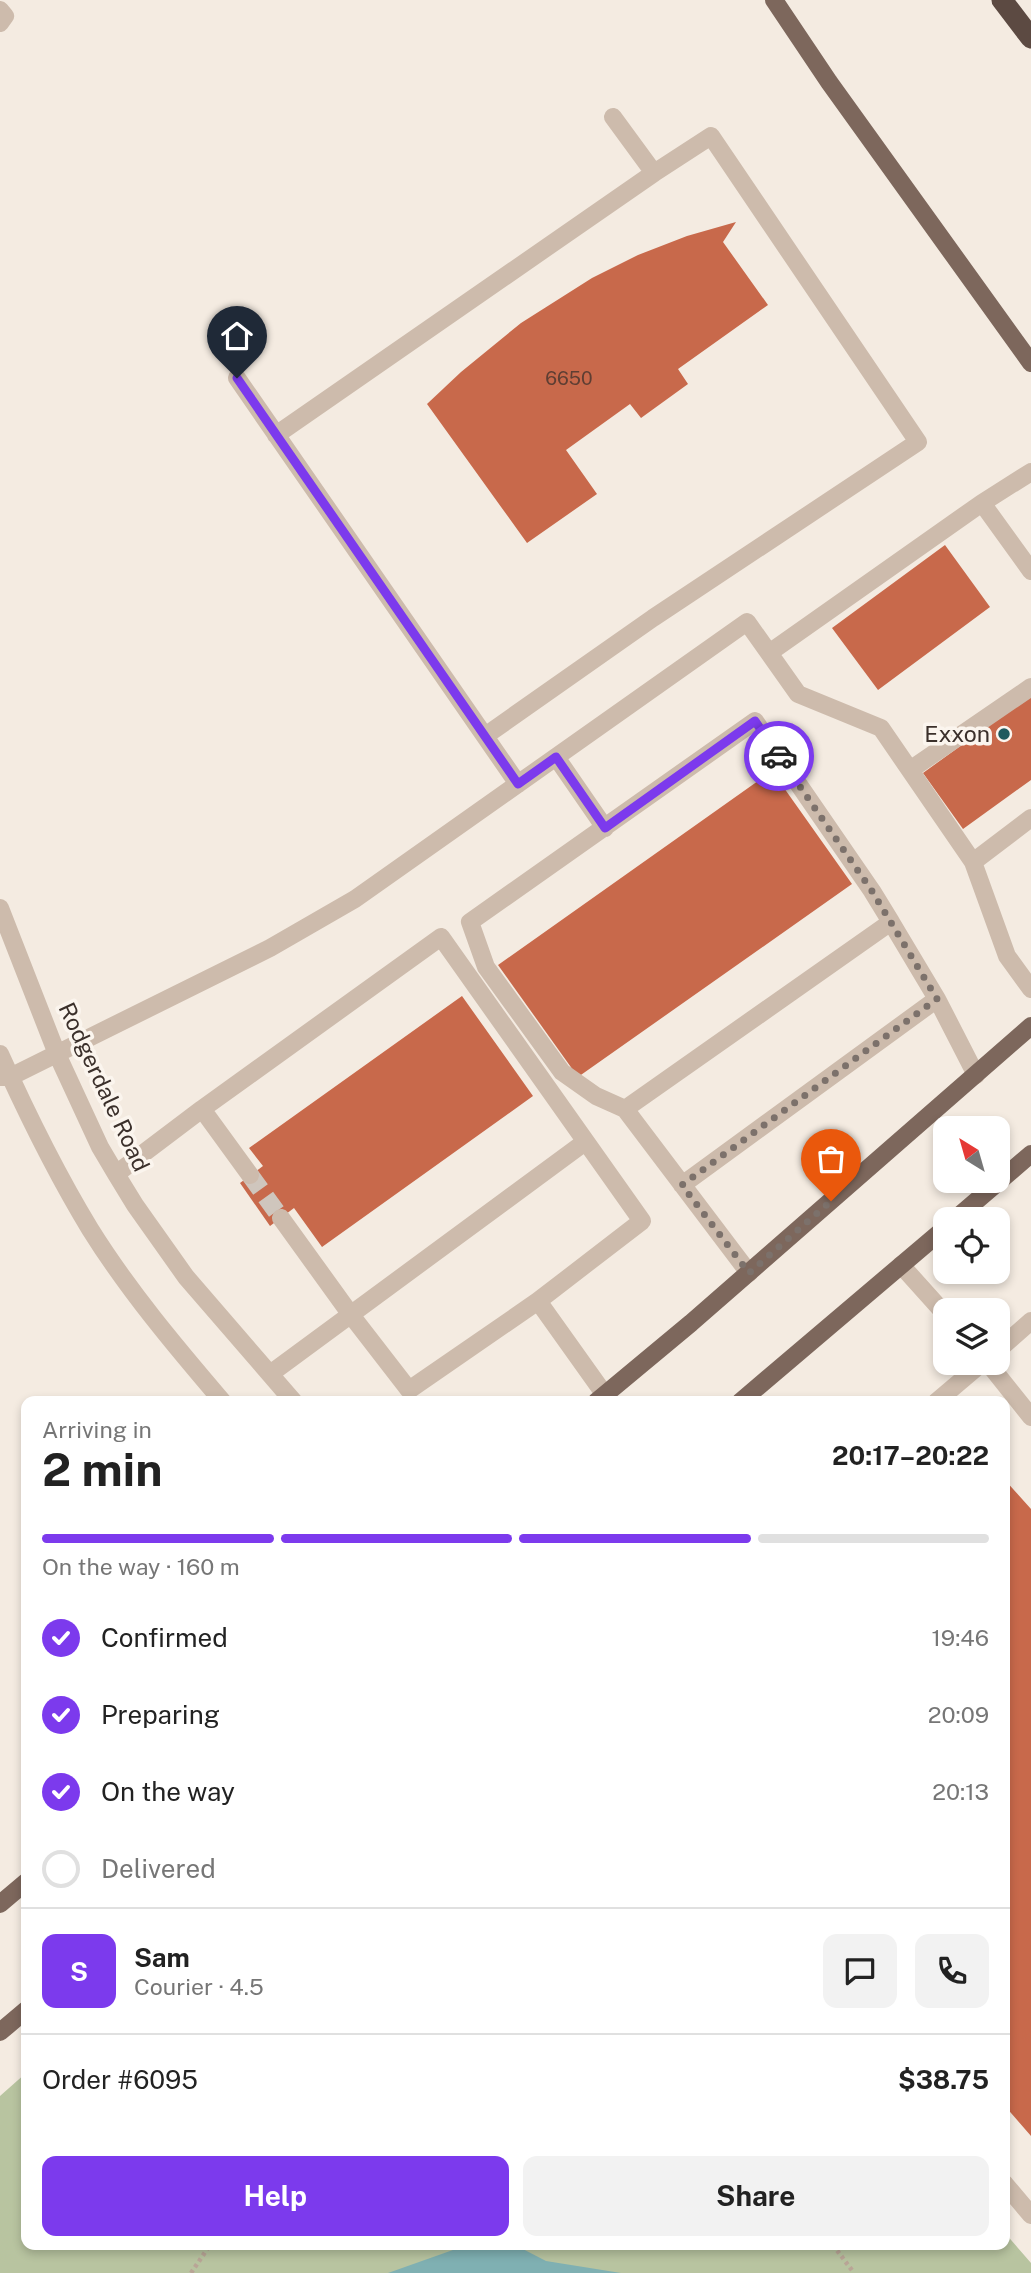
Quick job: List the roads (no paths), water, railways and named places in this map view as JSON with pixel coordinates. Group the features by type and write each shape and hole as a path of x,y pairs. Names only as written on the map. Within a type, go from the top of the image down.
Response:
{"highway":[{"path":"1002,0 1031,38"}],"main road":[{"path":"775,0 829,82 1031,363"},
{"path":"602,1396 749,1273 1031,1026"},
{"path":"969,1207 1031,1154"},
{"path":"747,1396 933,1237"},
{"path":"0,1904 21,1886"},
{"path":"0,2032 21,2014"}],"street":[{"path":"0,10 5,16 0,23"},
{"path":"613,117 654,173"},
{"path":"276,435 711,136 918,442 653,618 485,736"},
{"path":"237,378 518,784"},
{"path":"769,653 982,503 1031,472"},
{"path":"982,503 1031,570"},
{"path":"4,1082 270,948 355,899 747,622 798,694 881,728 973,862 1007,956 1031,989"},
{"path":"910,770 1031,687"},
{"path":"749,1273 625,1109 596,1096 562,1072 486,967 470,922 755,721 872,891 937,999 975,1075"},
{"path":"556,757 605,828"},
{"path":"973,862 1031,818"},
{"name":"Rodgerdale Road","path":"0,908 57,1054 100,1147 116,1174 186,1277 290,1396"},
{"path":"625,1109 891,922"},
{"path":"116,1174 202,1108 440,937 642,1221 538,1301 409,1390 281,1218"},
{"path":"682,1185 937,999"},
{"path":"0,1054 4,1082 91,1230 130,1286 218,1396"},
{"path":"202,1108 250,1175"},
{"path":"270,1374 585,1142"},
{"path":"901,1265 933,1301"},
{"path":"538,1301 599,1396"},
{"path":"1010,1339 1031,1321"},
{"path":"943,1396 968,1375"},
{"path":"998,1375 1031,1417"},
{"path":"1010,2190 1031,2215"}],"water":[{"path":"453,2250 525,2250 546,2261 621,2273 388,2273"}],"tunnel":[{"path":"250,1175 281,1218"}],"place":[{"name":"Exxon","path":"1004,734"}]}
